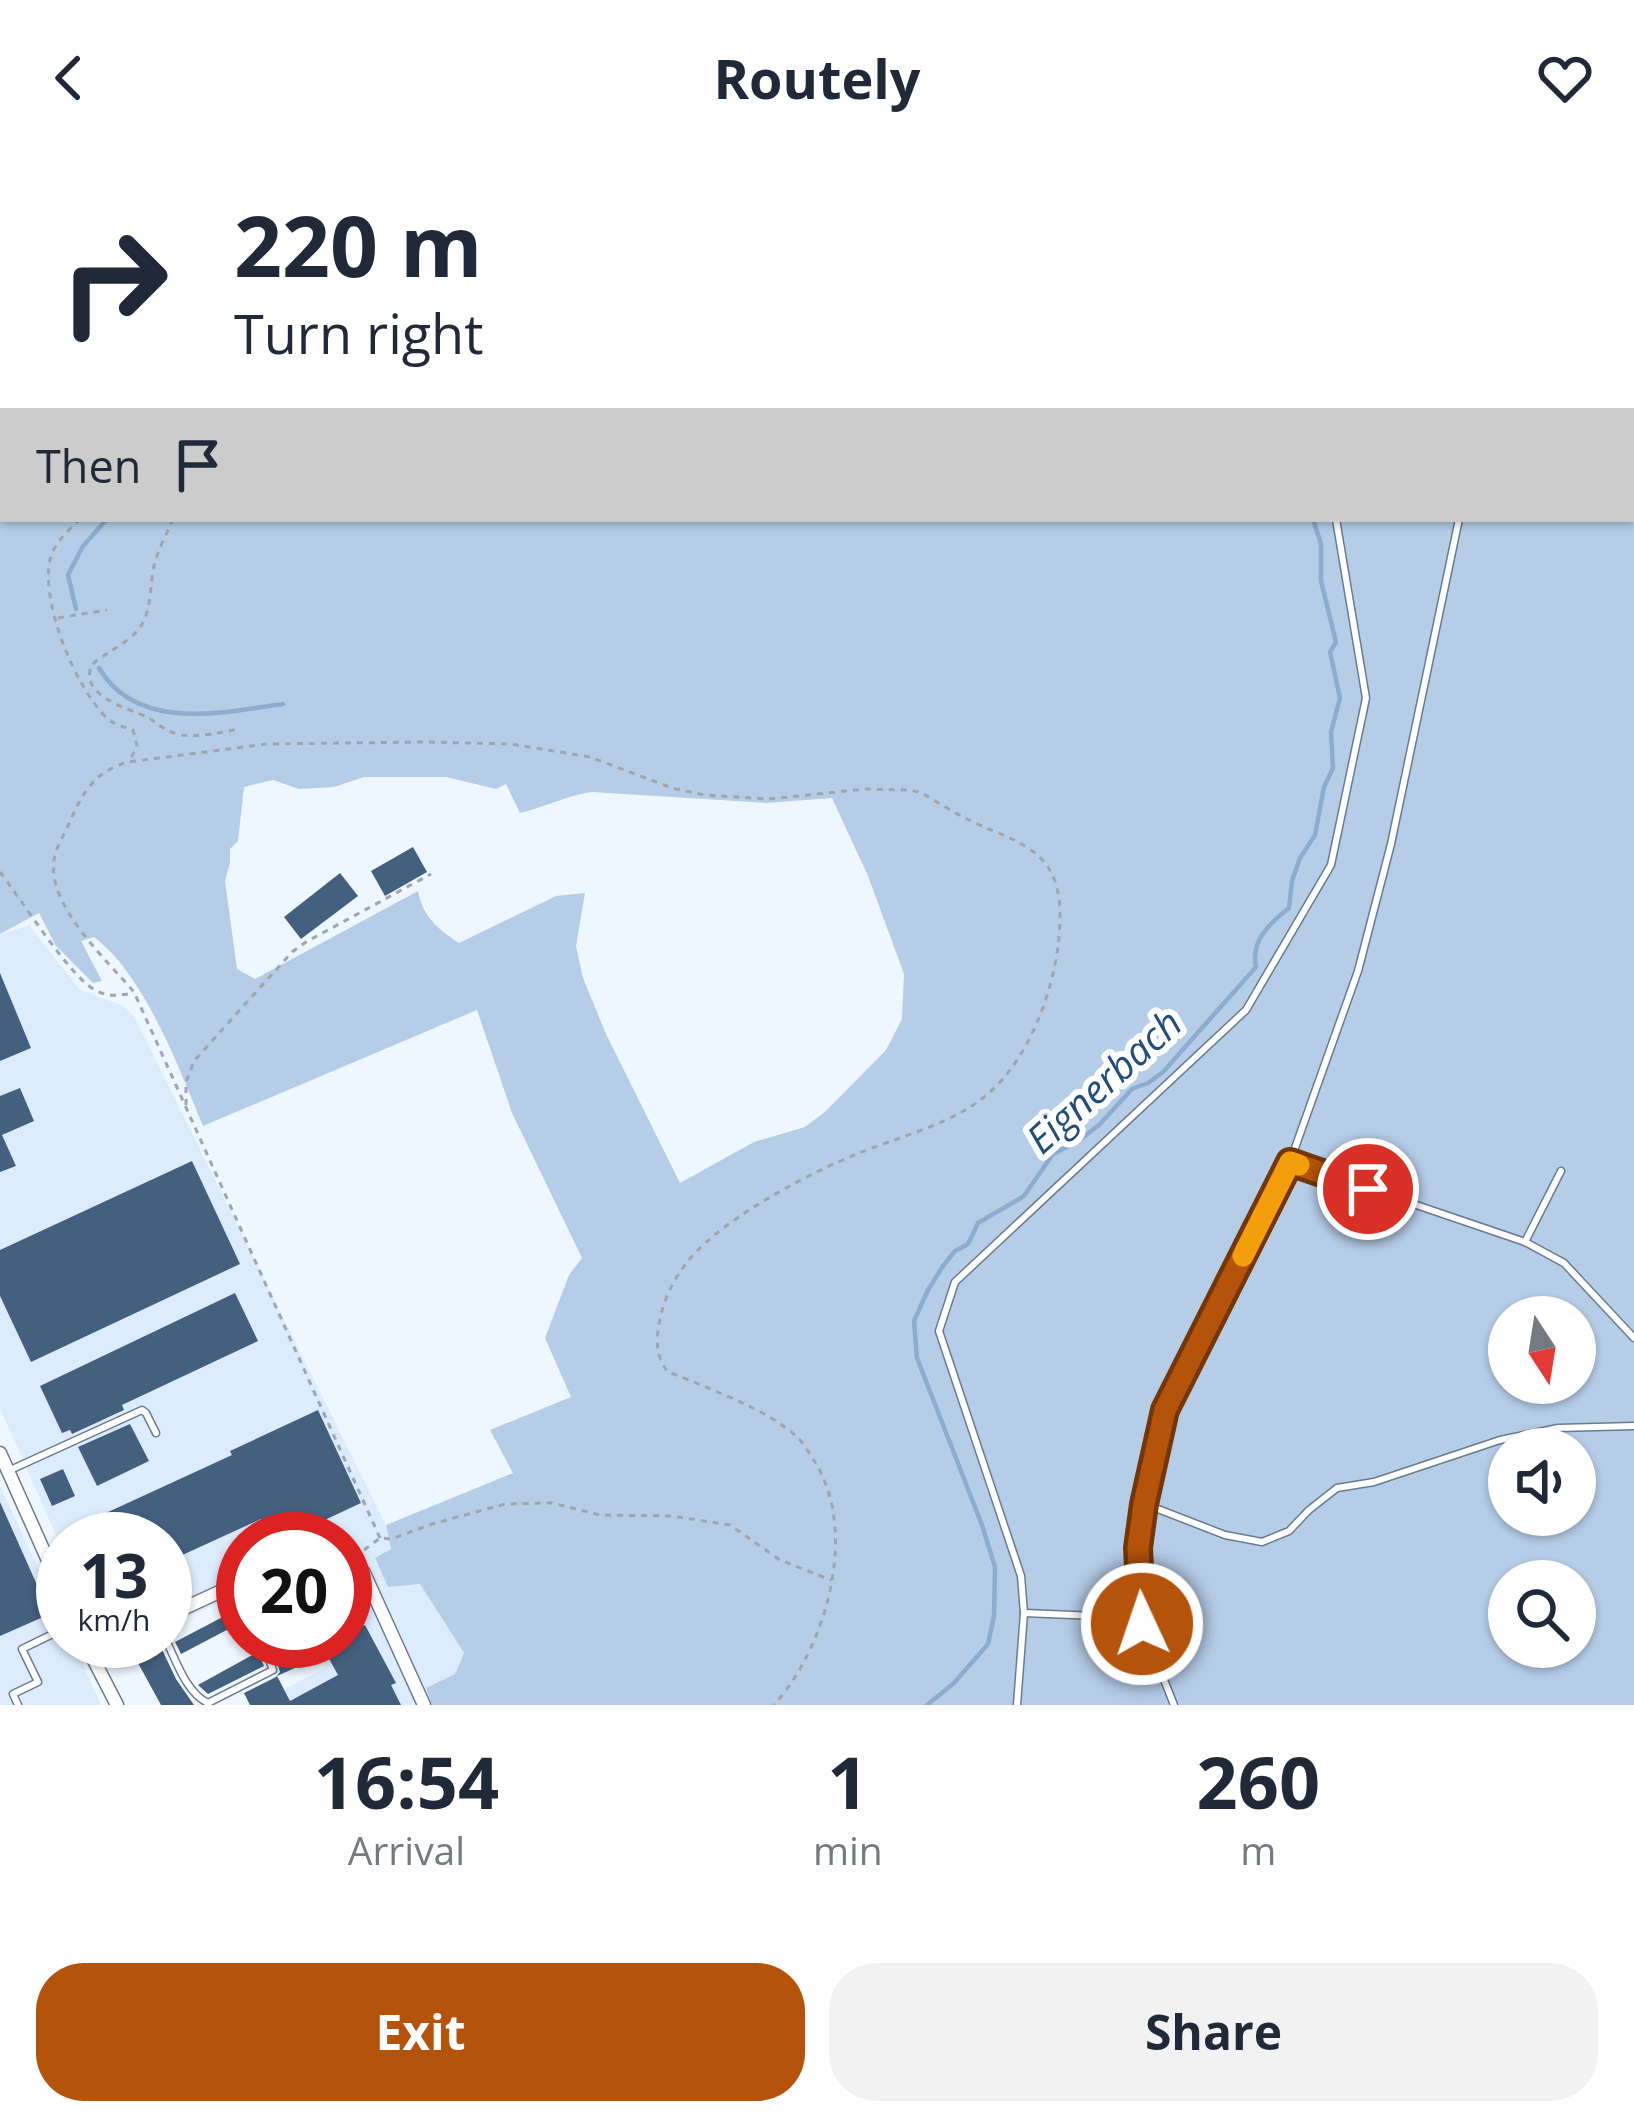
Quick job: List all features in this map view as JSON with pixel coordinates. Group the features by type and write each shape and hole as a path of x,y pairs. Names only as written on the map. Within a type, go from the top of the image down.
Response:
{"street":[{"path":"0,1453 36,1534"},
{"path":"372,1591 424,1705"},
{"path":"98,1668 117,1705"}],"lane":[{"path":"1017,1705 1024,1613 1021,1576 939,1331 956,1282 1246,1010 1331,865 1366,698 1337,522"},
{"path":"1174,1705 1142,1624 1138,1548 1165,1410 1290,1162 1364,950 1458,522"},
{"path":"1290,1162 1525,1242 1564,1263 1634,1338"},
{"path":"1525,1242 1561,1171"},
{"path":"8,1471 142,1410 156,1433"},
{"path":"1144,1504 1225,1534 1262,1542 1289,1531 1337,1488 1374,1482 1538,1432 1634,1426"},
{"path":"1024,1613 1121,1617 1142,1624"},
{"path":"18,1705 13,1694 38,1682 22,1649 36,1642"},
{"path":"181,1668 194,1694 208,1703 272,1668"}],"path":[{"path":"77,522 51,556 56,618 73,671 90,698 111,722 133,730 137,746 129,761"},
{"path":"172,522 155,562 144,622 117,650 95,661 90,670 94,687 110,702 175,734 205,736 238,729"},
{"path":"56,618 107,610"},
{"path":"73,671 90,670"},
{"path":"380,1538 134,992 59,896 54,861 82,794 110,766 129,761 266,744 425,742 511,744 590,758 704,795 769,799 866,789 910,790 1036,853 1051,871 1059,896 1052,983 1016,1060 975,1104 817,1171 740,1218 699,1249 665,1298 657,1348 667,1370 736,1401 801,1440 830,1495 836,1552 831,1580 812,1649 774,1705"},
{"path":"0,872 79,979 105,994 134,992"},
{"path":"186,1107 187,1075 194,1060 292,952 431,874"},
{"path":"372,1545 380,1538 391,1539 506,1504 552,1503 600,1515 670,1516 730,1525 780,1560 831,1580"}],"shaded area":[{"path":"0,522 1634,522 1634,1705 432,1705 426,1688 455,1674 464,1653 420,1584 388,1587 375,1558 391,1549 386,1525 513,1473 490,1430 571,1397 545,1338 569,1275 582,1258 512,1113 477,1010 203,1126 158,1024 129,974 94,937 81,941 102,981 93,983 56,946 39,913 0,934","holes":["364,777 446,777 496,789 506,784 520,813 592,792 766,803 832,798 868,876 904,974 902,1019 886,1050 805,1127 754,1142 680,1183 583,978 576,946 585,893 556,896 459,943 432,922 418,891 255,979 237,969 225,881 230,849 238,841 244,787 273,780 299,789 334,787"]},
{"path":"29,925 79,989 123,1006 134,1016 386,1525 391,1549 389,1587 420,1584 464,1653 456,1674 426,1688 432,1705 256,1705 324,1668 372,1668 372,1512 216,1512 216,1604 192,1615 192,1512 46,1512 0,1408 0,935"},
{"path":"0,1486 36,1564 36,1668 84,1668 101,1705 0,1705"}],"building":[{"path":"413,847 427,872 385,896 371,871"},
{"path":"340,873 358,896 301,939 284,917"},
{"path":"0,973 31,1048 0,1061"},
{"path":"20,1088 34,1121 2,1135 16,1166 0,1172 0,1096"},
{"path":"192,1161 240,1264 31,1362 0,1296 0,1250"},
{"path":"235,1293 258,1341 122,1405 124,1410 72,1434 70,1430 62,1433 40,1386"},
{"path":"318,1410 361,1503 342,1512 216,1512 216,1540 192,1551 192,1512 108,1512 232,1455 230,1451"},
{"path":"130,1424 149,1461 97,1486 78,1447"},
{"path":"63,1469 75,1496 52,1506 40,1479"},
{"path":"0,1502 36,1583 36,1620 0,1636"},
{"path":"216,1620 216,1636 192,1648 192,1633"},
{"path":"372,1638 396,1683 391,1685 401,1705 250,1705 244,1693 276,1677 279,1668 295,1668 277,1676 290,1701 338,1675 334,1668 372,1668"},
{"path":"141,1668 171,1668 194,1705 161,1705"},
{"path":"229,1668 260,1668 208,1694 198,1685"}],"waterway":[{"path":"76,609 68,575 83,546 104,522"},
{"name":"Eignerbach","path":"927,1705 988,1644 995,1567 917,1358 914,1321 943,1266 968,1244 978,1223 1024,1196 1053,1154 1099,1125 1132,1089 1163,1072 1256,967 1259,941 1289,908 1292,881 1315,835 1324,787 1333,768 1331,732 1340,698 1330,652 1336,642 1321,581 1321,544 1314,522"},
{"path":"99,668 115,688 158,710 208,713 283,704"}],"slow traffic":[{"path":"1243,1256 1290,1162 1299,1165"}],"route":[{"path":"1142,1624 1138,1548 1165,1410 1290,1162 1368,1189"}]}
